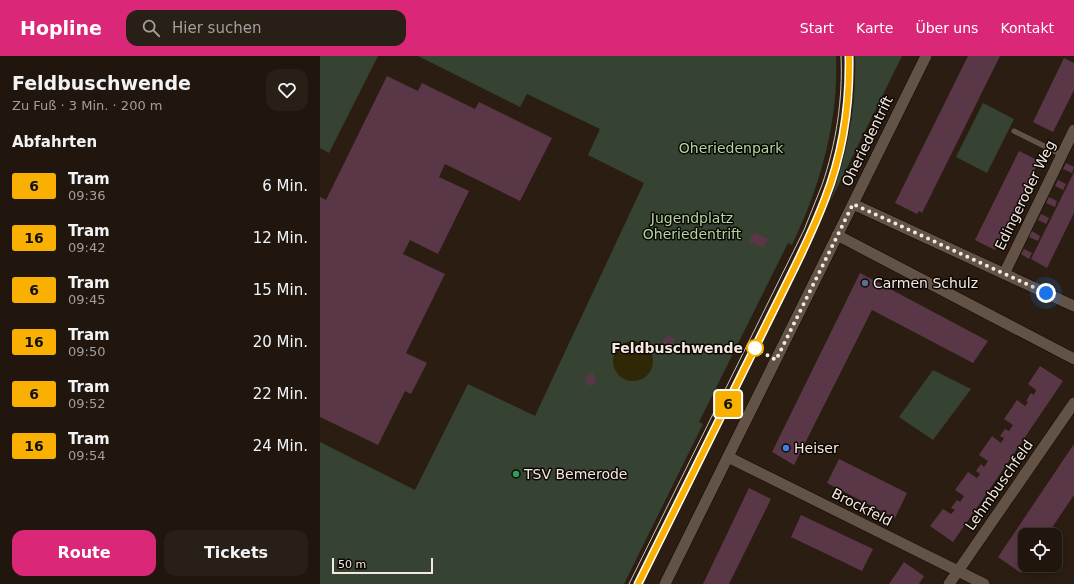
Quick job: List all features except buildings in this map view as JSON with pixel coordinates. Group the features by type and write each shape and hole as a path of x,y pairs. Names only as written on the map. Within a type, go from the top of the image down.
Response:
{"street":[{"name":"Oheriedentrift","path":"665,584 926,56"},
{"name":"Edingeroder Weg","path":"1004,274 1074,130"},
{"path":"853,204 1074,306"},
{"path":"837,235 1074,359"},
{"name":"Lehmbuschfeld","path":"949,584 1074,402"},
{"name":"Brockfeld","path":"728,456 984,584"}],"lane":[{"path":"1014,131 1062,155"}],"green space":[{"path":"320,56 378,56 329,153 320,148"},
{"name":"Oheriedenpark","path":"418,56 836,56 836,80 831,129 819,177 802,223 792,245 788,243 699,422 703,424 624,584 320,584 320,442 415,490 468,384 535,416 644,183 588,155 600,129 527,94 520,107"},
{"path":"855,56 902,56 830,202 850,130 854,93"},
{"path":"983,103 1014,119 987,173 956,157"},
{"path":"933,370 971,389 933,440 899,417"}],"sand":[{"path":"633,341 641,343 647,347 651,353 653,361 651,369 647,375 641,379 633,381 625,379 619,375 615,369 613,361 615,353 619,347 625,343"}],"tram line":[{"path":"629,584 804,230 822,185 835,138 840,105 841,56"},
{"path":"638,584 812,232 821,210 837,164 841,146 849,93 849,56"},
{"name":"6","path":"638,584 786,285 825,200 835,171 844,136 850,82 849,56"}],"place":[{"name":"Carmen Schulz","path":"865,283"},
{"name":"Feldbuschwende","path":"755,348"},
{"name":"Heiser","path":"786,448"},
{"name":"TSV Bemerode","path":"516,474"}],"route":[{"path":"755,348 776,360 853,204 1046,293"}],"park label":[{"name":"Jugendplatz Oheriedentrift","path":"692,226"}]}
